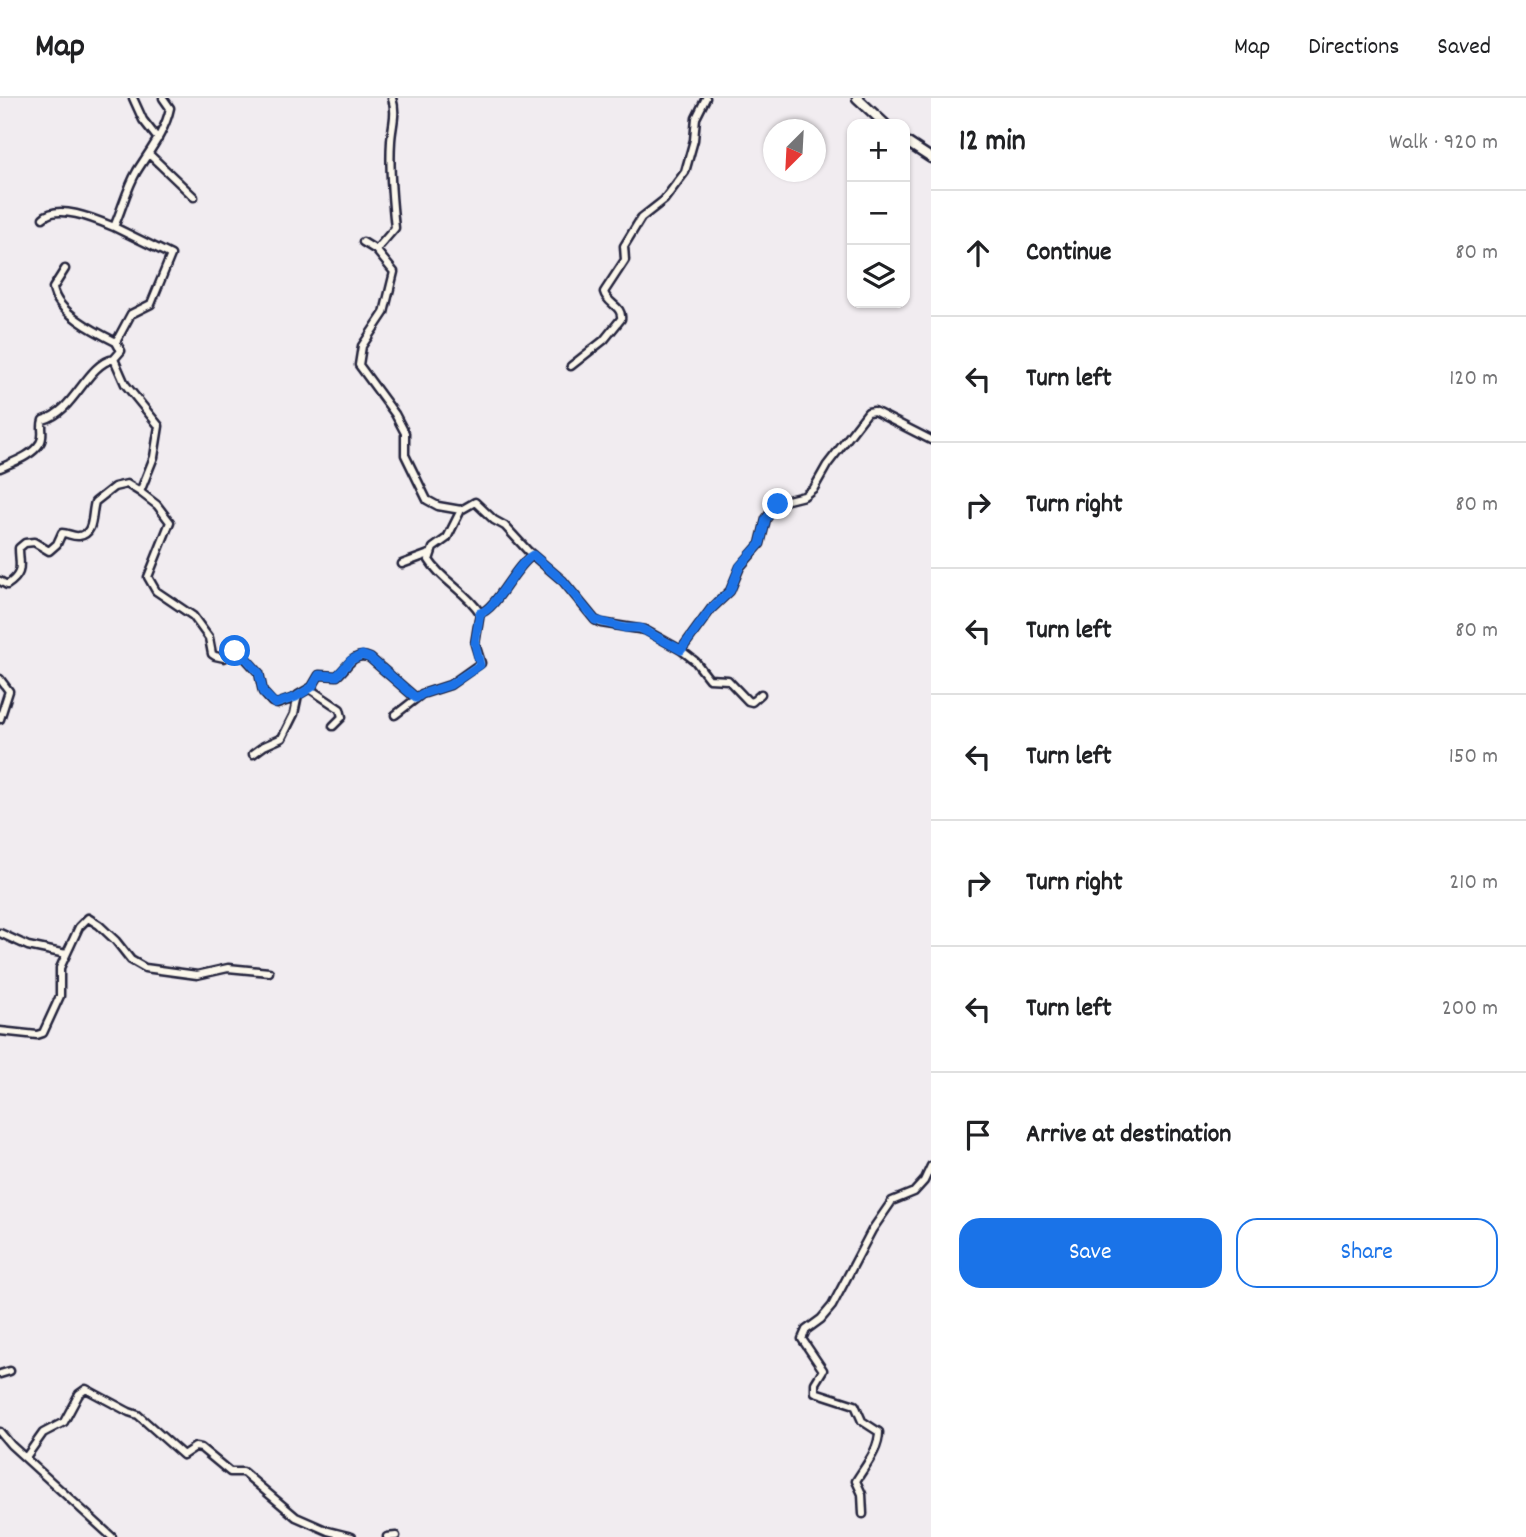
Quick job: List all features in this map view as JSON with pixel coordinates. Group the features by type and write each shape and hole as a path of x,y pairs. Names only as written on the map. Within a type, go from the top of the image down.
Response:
{"street":[{"path":"133,98 143,120 158,139"},
{"path":"114,227 138,170 158,139 170,108 163,98"},
{"path":"376,250 396,228 393,214 391,141 396,111 392,98"},
{"path":"571,366 604,340 621,319 620,310 606,298 604,292 625,260 624,246 641,218 664,200 685,172 694,140 696,118 706,98"},
{"path":"857,98 880,119"},
{"path":"910,144 931,158"},
{"path":"149,154 194,197"},
{"path":"43,218 52,213 78,214 114,227 172,255 151,304 131,314 116,342"},
{"path":"363,242 376,250 394,272 384,313 362,346 359,365 396,414 405,433 405,454 427,500 438,506 461,510"},
{"path":"0,468 27,456 39,445 42,440 43,420 54,416 68,404 104,363 114,359 122,349 116,342 83,324 58,300 54,288 65,269"},
{"path":"114,359 125,384 159,426 154,457 140,492"},
{"path":"681,650 711,609 730,591 740,566 760,544 766,519 773,509 785,501 804,496 814,488 827,465 869,412 874,411 931,440"},
{"path":"0,580 7,585 16,577 22,564 19,548 25,542 34,542 49,551 57,544 62,533 77,537 85,534 92,524 94,502 114,487 127,484 157,505 170,522 148,575 154,589 165,599 190,613 209,638 215,656 221,659 240,651 259,673 263,692 272,702 277,704 310,689 319,675 337,676 351,660 362,655 370,658 416,698"},
{"path":"402,564 429,554 447,538 461,510 475,502 505,526 563,581 595,620 645,630 681,650 695,661 709,678 728,680 748,701 752,702 761,694"},
{"path":"395,715 422,694 450,685 480,665 475,644 480,613 468,597 430,563 429,554"},
{"path":"480,613 489,610 517,570 533,555"},
{"path":"0,679 9,691 0,719"},
{"path":"310,689 341,709 342,717 333,726"},
{"path":"253,754 282,738 294,714 296,697"},
{"path":"0,1031 37,1035 43,1033 58,1004 60,968 79,926 88,918 116,941 131,960 145,968 197,975 228,968 269,972"},
{"path":"0,933 28,946 66,954"},
{"path":"863,1514 862,1494 856,1481 871,1457 879,1432 862,1421 855,1405 815,1392 815,1383 823,1370 802,1339 806,1330 832,1306 872,1230 892,1201 914,1192 931,1166"},
{"path":"0,1374 10,1371"},
{"path":"26,1457 43,1433 64,1422 79,1394 86,1389 138,1415 183,1455 194,1447 201,1448 230,1472 243,1472 296,1517 328,1531 352,1537"},
{"path":"0,1432 112,1537"},
{"path":"387,1537 396,1536"}],"route":[{"path":"235,651 240,651 259,673 265,696 275,704 310,689 319,675 337,676 351,660 362,655 370,658 416,698 450,685 480,665 475,644 480,613 489,610 517,570 533,555 563,581 595,620 625,628 640,628 681,650 711,609 730,591 740,566 760,544 766,519 778,504"}]}
